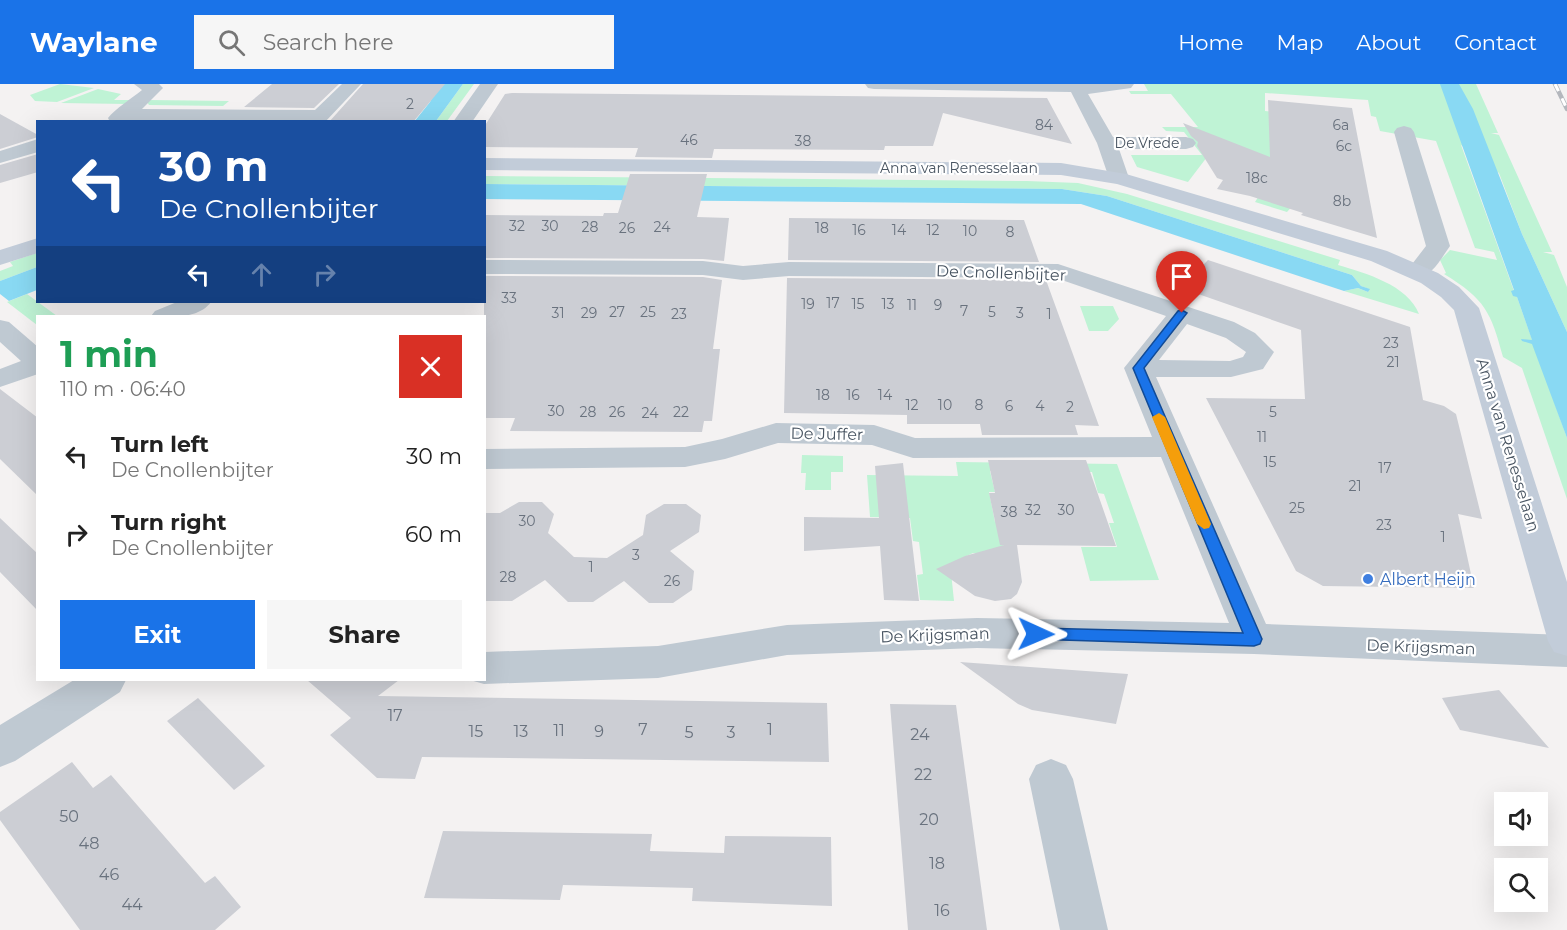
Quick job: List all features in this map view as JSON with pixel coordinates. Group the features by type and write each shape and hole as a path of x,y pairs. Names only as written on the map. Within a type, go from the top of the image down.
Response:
{"street":[{"path":"118,118 154,88 143,84"},
{"path":"118,118 316,119 352,84"},
{"path":"463,120 489,84"},
{"path":"874,84 1085,87 1125,84"},
{"name":"De Vrede","path":"1085,87 1080,93 1107,143 1119,177"},
{"path":"1404,132 1438,246 1418,272"},
{"name":"De Vrede","path":"1107,143 1186,143"},
{"path":"0,157 36,146"},
{"name":"Anna van Renesselaan","path":"486,164 1061,169 1119,177 1356,249 1418,272 1448,289 1466,308 1567,640"},
{"path":"0,258 36,246"},
{"name":"De Cnollenbijter","path":"486,267 703,268 743,273 789,269 1058,272 1070,274 1244,336 1254,342 1260,352 1253,363 1231,369 1138,368"},
{"path":"166,315 196,303"},
{"path":"1182,313 1138,368 1254,639"},
{"path":"0,328 36,361"},
{"path":"0,378 36,364"},
{"name":"De Juffer","path":"486,459 685,457 725,449 776,433 874,435 913,448 1171,447"},
{"name":"De Krijgsman","path":"486,668 658,662 798,639 977,633 1254,639 1567,651"},
{"path":"0,748 104,681"},
{"path":"1051,779 1084,930"}],"green space":[{"path":"60,84 94,88 57,102 35,101 30,95"},
{"path":"463,84 474,84 448,120 437,120"},
{"path":"1144,84 1476,84 1498,133 1491,133 1499,135 1552,252 1543,252 1554,255 1567,287 1567,332 1522,234 1499,173 1461,145 1567,438 1567,499 1522,368 1503,357 1490,318 1478,299 1444,274 1446,273 1440,260 1450,250 1497,260 1494,252 1475,248 1436,141 1380,131 1376,117 1371,116 1368,100 1265,93 1265,111 1298,115 1303,194 1287,212 1255,202 1264,188 1207,157 1188,182 1137,167 1131,155 1202,155 1184,132 1166,131 1162,127 1198,127 1171,94 1131,94 1129,91 1148,91"},
{"path":"98,89 121,94 114,100 132,100 127,104 61,103"},
{"path":"149,100 229,101 223,106 149,105 147,102"},
{"path":"486,176 1078,183 1127,194 1340,260 1338,265 1373,276 1396,288 1406,295 1419,314 1344,291 1358,288 1368,292 1369,289 1361,286 1352,275 1107,196 1062,189 486,184"},
{"path":"36,253 36,267 0,281 0,271 13,266 10,262"},
{"path":"27,294 36,303 56,315 36,315 36,324 7,302"},
{"path":"1080,306 1113,306 1119,319 1108,331 1089,331"},
{"path":"802,455 843,456 843,472 831,472 831,490 805,490 806,473 801,473"},
{"path":"956,462 1117,464 1159,580 1090,581 1081,547 1117,547 1109,523 1114,523 1104,494 1098,493 1092,472 990,471 995,492 989,492 995,522 1001,522 1005,545 985,554 973,553 958,560 951,572 954,601 920,600 917,575 923,574 919,542 913,541 910,518 870,517 867,475 958,476"}],"water":[{"path":"439,84 463,84 437,120 416,120 430,102"},
{"path":"1440,84 1459,84 1473,109 1522,234 1567,332 1567,438 1532,344 1521,339 1532,340 1517,297 1513,296 1511,291 1514,290"},
{"path":"486,184 1062,189 1107,196 1352,275 1361,286 1370,289 1368,292 1358,288 1344,291 1081,204 486,199"},
{"path":"36,267 36,290 9,301 0,294 0,281"}],"building":[{"path":"272,84 339,84 314,108 244,107"},
{"path":"363,84 445,84 415,120 331,120"},
{"path":"505,94 1047,98 1072,144 943,113 933,146 885,146 884,150 714,149 712,158 635,157 638,148 486,147 486,124"},
{"path":"1268,100 1352,108 1377,238 1301,215 1303,213 1250,196 1217,189 1223,180 1217,178 1197,146 1198,142 1183,123 1270,157"},
{"path":"0,114 36,134 36,138 0,149"},
{"path":"36,155 36,173 0,183 0,165"},
{"path":"630,174 707,174 697,217 729,218 724,261 486,258 486,215 603,216 604,213 618,213"},
{"path":"789,218 1024,220 1039,262 788,260"},
{"path":"1208,260 1410,327 1423,400 1444,406 1456,414 1482,519 1458,514 1474,588 1323,586 1296,571 1206,398 1305,399 1301,330 1181,288"},
{"path":"486,276 703,277 722,280 713,349 720,349 712,421 704,421 702,432 510,431 515,418 486,418 486,315 484,315"},
{"path":"787,278 1046,280 1099,426 1075,425 1078,435 982,435 980,424 907,424 907,415 784,413"},
{"path":"0,389 36,416 36,494 0,459"},
{"path":"988,460 1086,460 1116,546 1017,545 1022,582 1017,594 1011,599 995,601 975,596 936,569 965,556 1004,545 1000,545 989,493 995,493"},
{"path":"903,463 919,601 884,600 880,546 804,551 804,517 879,518 875,466"},
{"path":"519,502 542,502 554,514 548,533 574,557 607,558 643,535 646,515 664,504 686,504 701,515 699,532 670,551 694,571 692,590 673,603 649,603 624,581 593,602 568,602 545,580 512,601 486,601 486,513 500,513"},
{"path":"0,518 36,552 36,609 0,572"},
{"path":"960,662 1128,674 1116,724 1032,710 1018,704"},
{"path":"308,681 398,681 378,696 827,703 829,762 422,757 415,779 377,778 330,735 351,718"},
{"path":"1499,690 1549,748 1460,730 1442,698"},
{"path":"198,698 265,766 234,790 167,721"},
{"path":"890,704 956,705 987,930 908,930"},
{"path":"72,762 93,788 111,775 205,883 215,876 241,907 215,930 80,930 0,820 0,812"},
{"path":"443,831 652,834 650,851 724,853 725,836 831,837 832,906 692,901 693,888 563,885 560,900 424,898"}],"railway":[{"path":"1555,84 1567,109"}],"slow traffic":[{"path":"1159,417 1204,524"}],"place":[{"name":"Albert Heijn","path":"1368,579"}],"route":[{"path":"1036,634 1254,639 1138,368 1182,313"}]}
